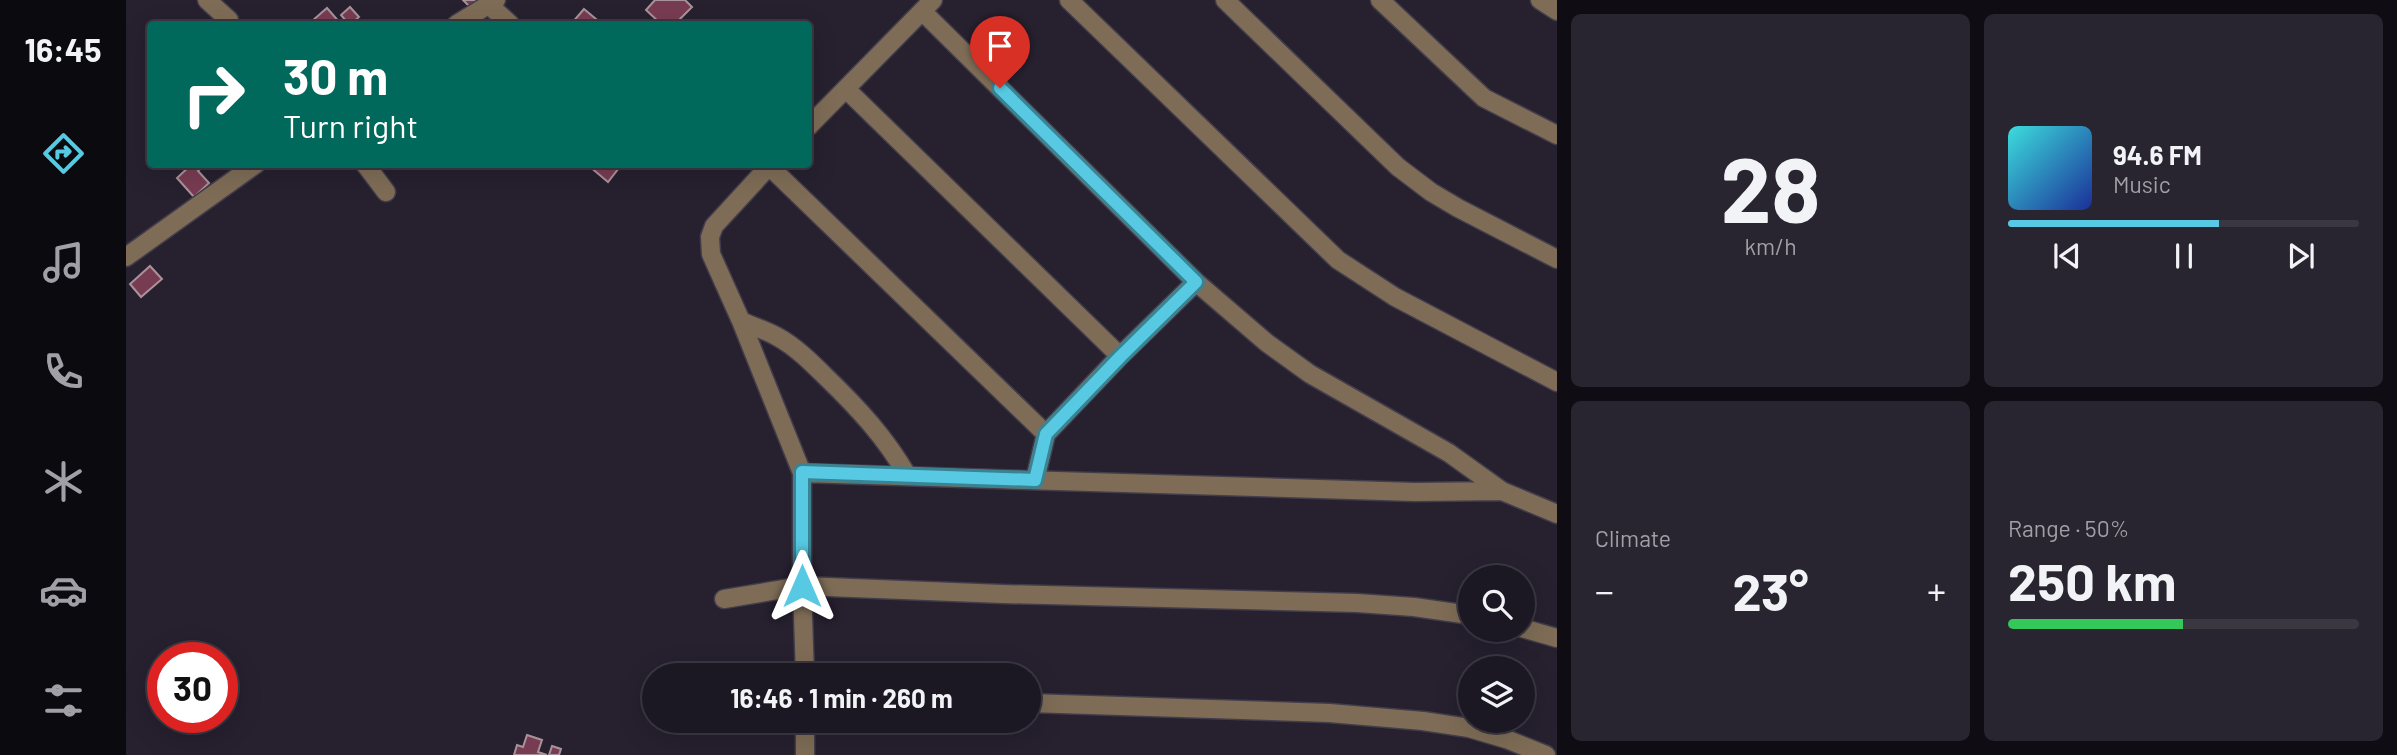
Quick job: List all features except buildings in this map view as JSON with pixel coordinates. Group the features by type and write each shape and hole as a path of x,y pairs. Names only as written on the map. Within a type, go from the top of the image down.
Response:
{"street":[{"path":"207,0 229,20"},
{"path":"1069,0 1338,260 1395,297 1557,382"},
{"path":"1224,0 1398,167 1458,208 1557,259"},
{"path":"1380,0 1484,98 1557,135"},
{"path":"1541,0 1557,11"},
{"path":"462,21 493,3 508,21"},
{"path":"812,123 927,5 1196,282 1267,343 1310,374 1449,453 1502,491 1557,514"},
{"path":"846,89 1121,356"},
{"path":"126,257 250,168"},
{"path":"368,168 386,192"},
{"path":"767,168 714,226 710,237 711,254 802,472 805,663"},
{"path":"773,168 1046,434"},
{"path":"1035,480 1046,434 1196,282"},
{"path":"741,321 777,337 797,350 820,371 873,425 891,447 907,475"},
{"path":"802,472 1415,492 1502,491"},
{"path":"724,599 802,586 1357,603 1458,613"},
{"path":"1535,632 1557,638"},
{"path":"1041,703 1329,713 1423,721 1469,728 1546,755"},
{"path":"805,733 805,755"}],"route":[{"path":"802,586 802,472 1035,480 1046,434 1196,282 1000,88"}]}
